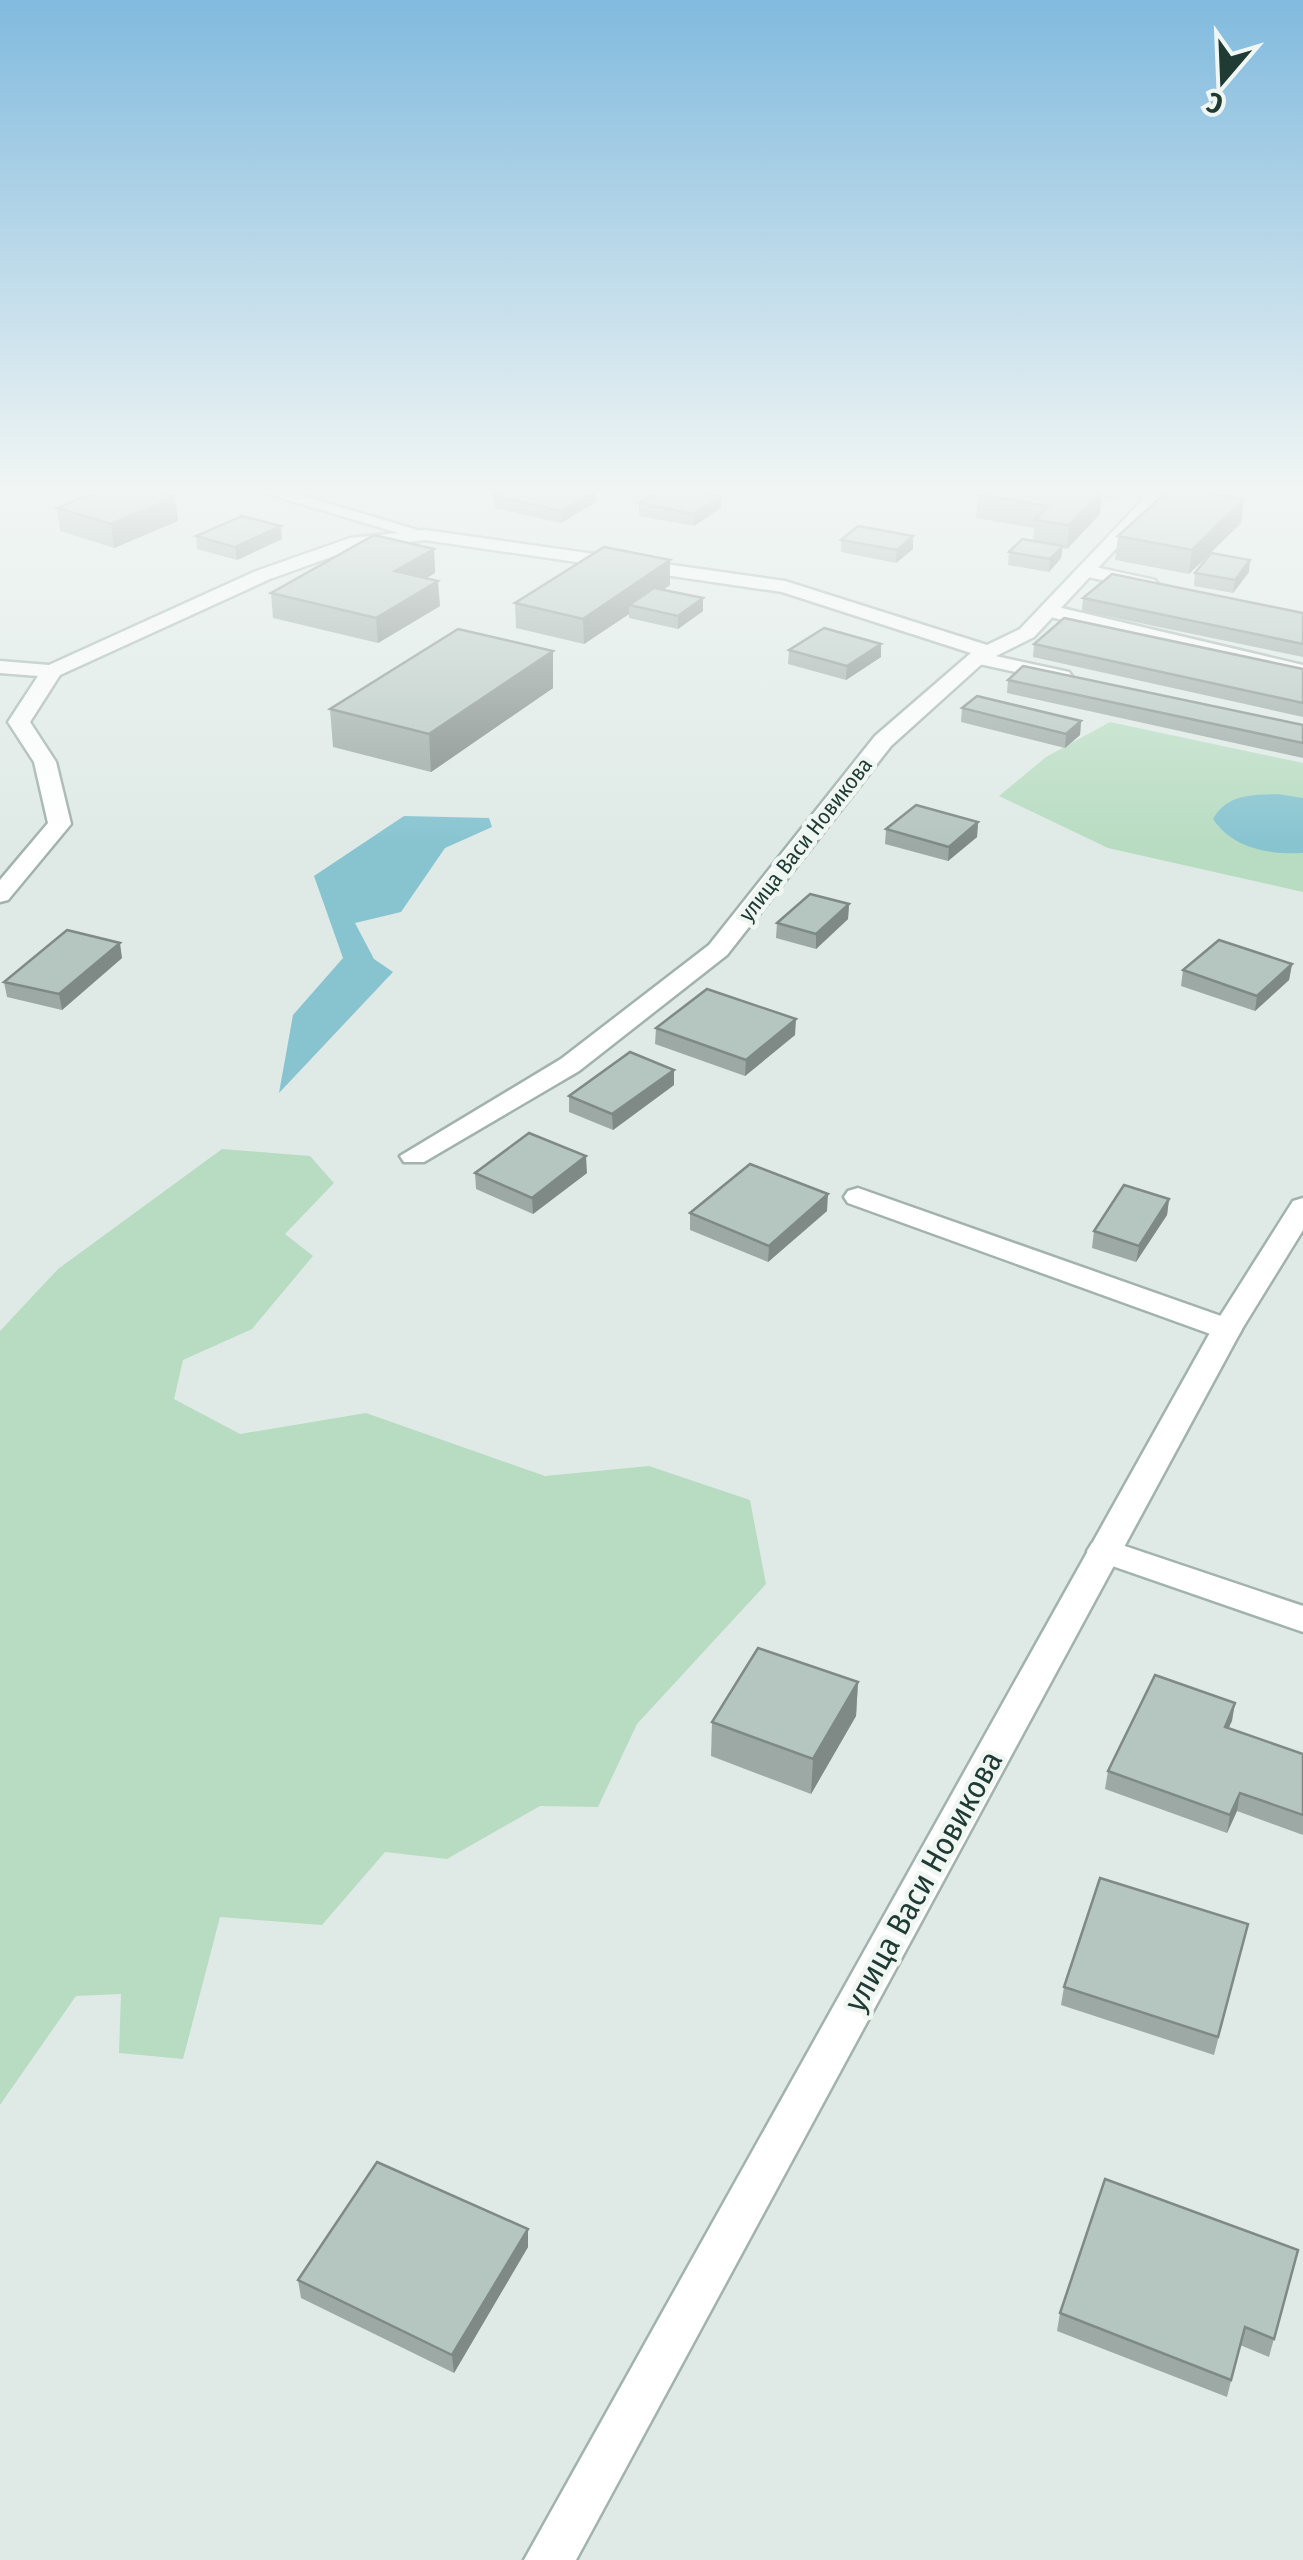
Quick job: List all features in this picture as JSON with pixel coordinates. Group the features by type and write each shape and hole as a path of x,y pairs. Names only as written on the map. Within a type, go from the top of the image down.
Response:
{"street":[{"path":"0,667 52,671 196,605"},
{"path":"841,605 982,655 1092,682"},
{"name":"улица Васи Новикова","path":"414,1156 570,1064 718,950 883,741 982,655 1027,634 1053,605"},
{"path":"1048,611 1303,671"},
{"path":"0,894 60,824 44,762 20,722 52,671"},
{"path":"858,1198 1227,1328"},
{"name":"улица Васи Новикова","path":"550,2560 1227,1328 1303,1207"},
{"path":"1104,1551 1303,1618"}],"green space":[{"path":"1110,722 1303,763 1303,892 1108,848 999,796 1046,757"},
{"path":"222,1149 310,1156 334,1183 285,1234 313,1256 252,1329 183,1360 174,1399 240,1434 366,1413 545,1476 649,1466 750,1500 766,1584 637,1724 598,1807 540,1806 447,1859 385,1852 322,1925 220,1917 183,2059 119,2053 121,1994 76,1996 0,2105 0,1331 58,1269"}],"water":[{"path":"1278,794 1303,798 1303,853 1252,848 1230,837 1213,819 1233,800"},
{"path":"404,816 489,818 492,827 445,848 401,912 355,923 374,959 393,972 279,1093 293,1015 343,958 314,876"}],"building":[{"path":"323,605 397,605 376,618"},
{"path":"525,605 603,605 583,619"},
{"path":"631,605 693,605 678,616"},
{"path":"1119,605 1266,605 1303,613 1303,644"},
{"path":"1064,618 1303,669 1303,703 1034,644"},
{"path":"824,628 881,644 847,666 789,650"},
{"path":"458,629 553,651 429,734 330,709"},
{"path":"1023,666 1303,725 1303,743 1008,680"},
{"path":"977,696 1081,721 1066,734 962,708"},
{"path":"916,805 978,822 949,847 886,829"},
{"path":"810,894 849,904 816,934 777,923"},
{"path":"67,930 120,943 59,994 4,982"},
{"path":"1219,940 1292,964 1257,996 1183,970"},
{"path":"707,989 796,1019 746,1060 656,1028"},
{"path":"630,1052 674,1070 612,1114 569,1096"},
{"path":"529,1133 586,1156 532,1198 475,1173"},
{"path":"750,1164 828,1194 769,1246 690,1213"},
{"path":"1124,1185 1169,1199 1139,1246 1094,1231"},
{"path":"758,1648 858,1682 813,1759 712,1722"},
{"path":"1155,1675 1235,1703 1225,1727 1303,1754 1303,1815 1240,1793 1230,1815 1108,1771"},
{"path":"1100,1878 1248,1924 1218,2037 1064,1987"},
{"path":"377,2162 528,2229 452,2355 298,2280"},
{"path":"1105,2179 1298,2250 1274,2339 1245,2327 1231,2380 1060,2313"}]}
